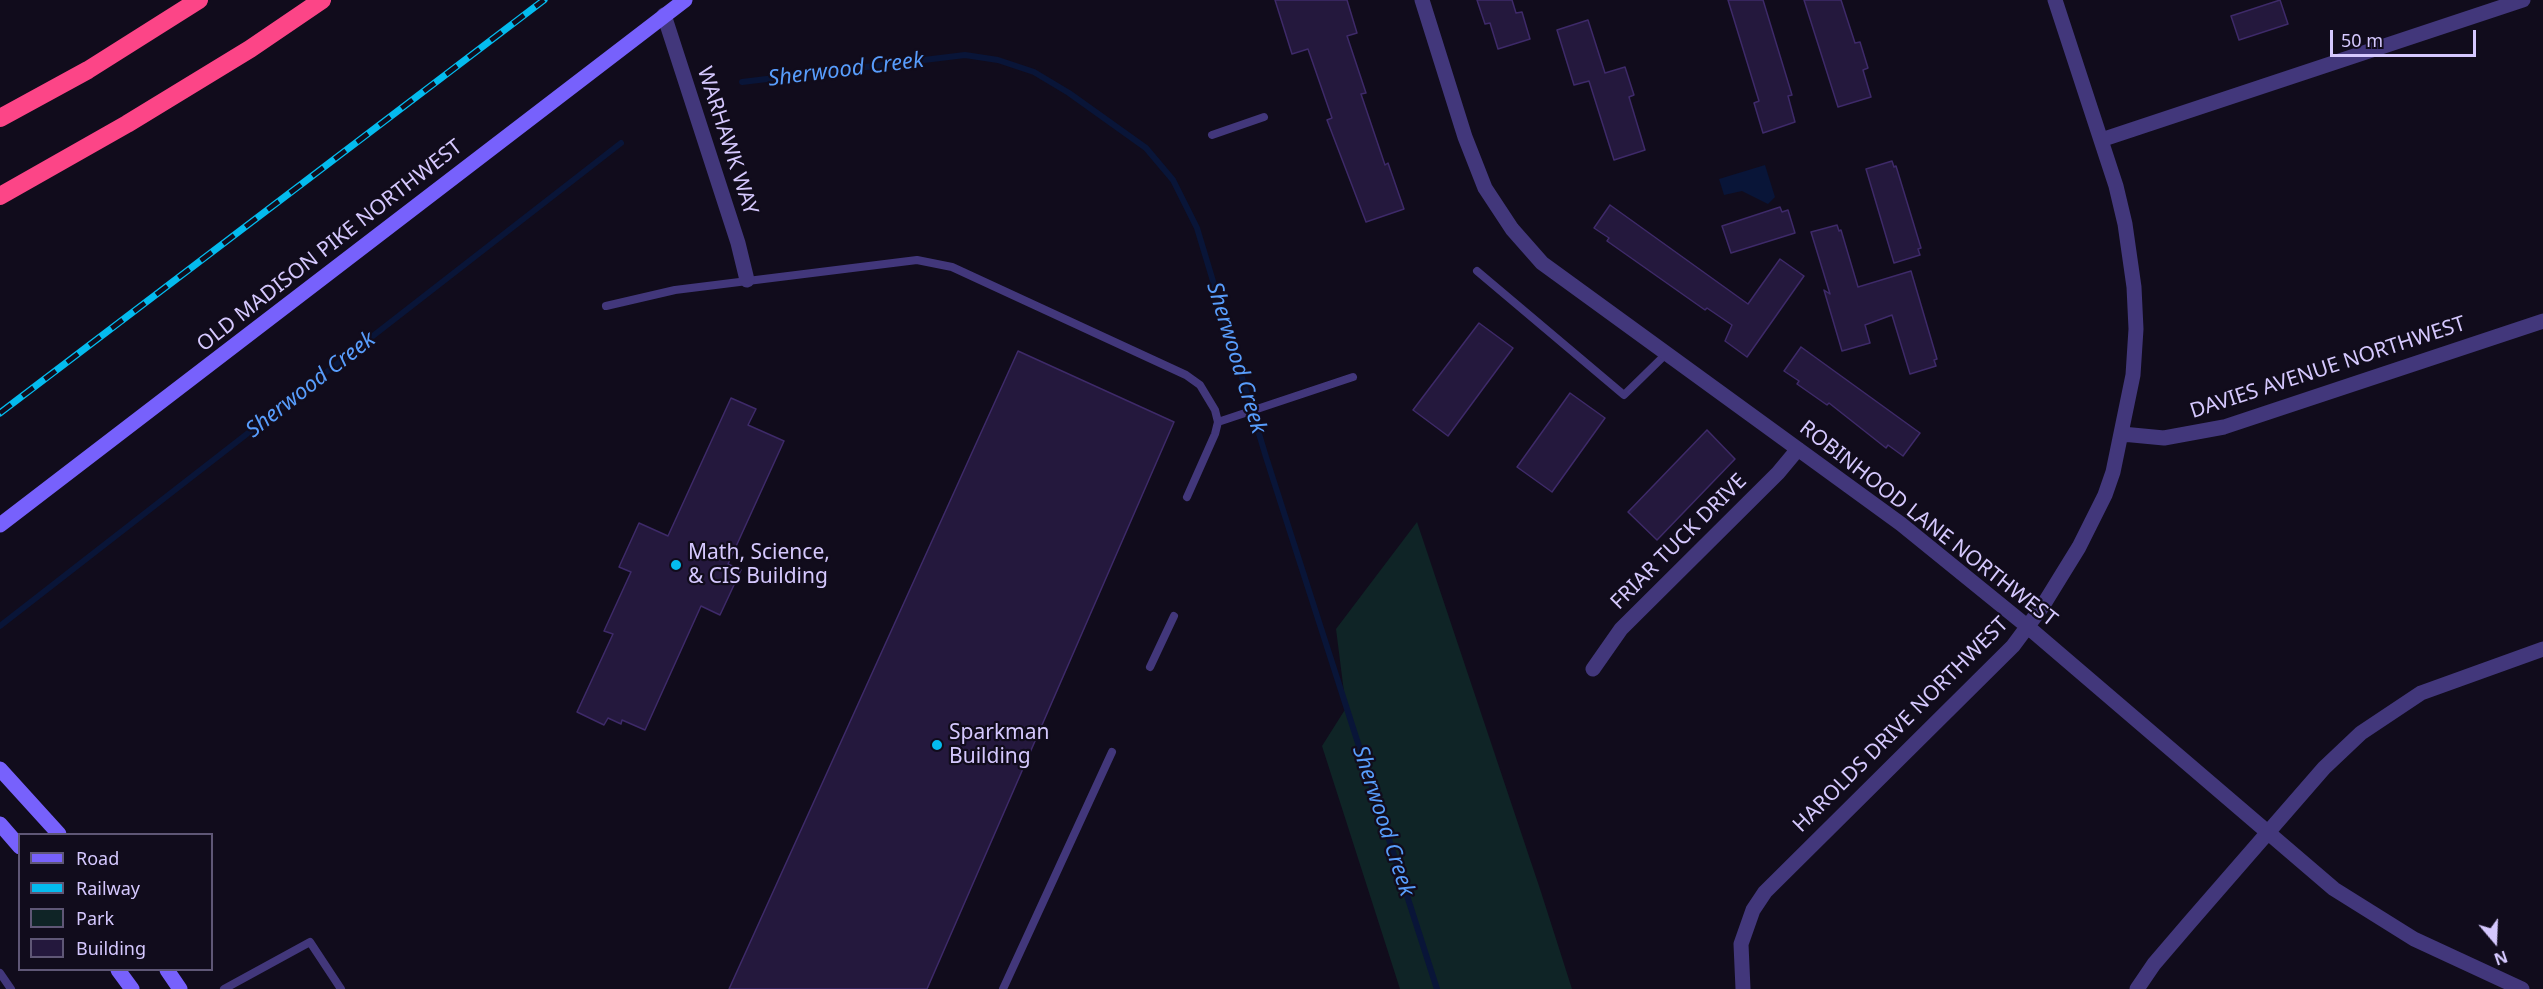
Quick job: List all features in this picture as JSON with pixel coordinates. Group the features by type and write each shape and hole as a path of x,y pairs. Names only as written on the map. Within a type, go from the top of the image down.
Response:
{"highway":[{"path":"0,118 88,70 199,0"},
{"path":"0,196 148,112 322,0"}],"main road":[{"name":"OLD MADISON PIKE NORTHWEST","path":"0,525 685,0"},
{"path":"0,769 58,833"},
{"path":"0,824 18,845"},
{"path":"119,971 132,989"},
{"path":"168,971 180,989"}],"street":[{"name":"ROBINHOOD LANE NORTHWEST","path":"1422,0 1473,159 1500,213 1524,243 1554,273 1901,524 2028,627 2334,889 2387,924 2522,989"},
{"name":"HAROLDS DRIVE NORTHWEST","path":"1743,989 1741,944 1753,910 1765,892 1996,664 2028,627 2068,566 2097,513 2108,487 2122,434 2133,375 2136,308 2123,214 2055,0"},
{"path":"2101,140 2523,0"},
{"name":"WARHAWK WAY","path":"664,15 738,243 747,280"},
{"name":"DAVIES AVENUE NORTHWEST","path":"2122,434 2164,438 2223,427 2543,321"},
{"name":"FRIAR TUCK DRIVE","path":"1593,669 1621,629 1778,473 1797,449"},
{"path":"2137,989 2166,949 2324,768 2361,733 2421,693 2543,649"}],"lane":[{"path":"1212,135 1264,117"},
{"path":"606,306 675,290 917,260 952,267 1186,375 1200,385 1208,397 1218,422 1215,434 1187,497"},
{"path":"1477,271 1624,395 1666,354"},
{"path":"1218,422 1353,377"},
{"path":"1150,667 1174,616"},
{"path":"1003,989 1112,752"},
{"path":"224,989 310,942 341,989"},
{"path":"0,973 11,989"}],"green space":[{"path":"1417,522 1572,989 1400,989 1322,746 1346,708 1336,629"}],"water":[{"path":"1765,165 1775,197 1768,204 1742,191 1724,195 1719,179"}],"building":[{"path":"1275,0 1347,0 1357,33 1347,36 1366,93 1361,94 1385,165 1388,163 1404,209 1366,222 1327,120 1332,118 1308,49 1292,54"},
{"path":"1477,0 1512,0 1516,13 1522,12 1530,39 1498,49 1490,23 1485,24"},
{"path":"1728,0 1763,0 1792,95 1788,96 1795,122 1763,133 1754,103 1759,101"},
{"path":"1804,0 1841,0 1855,43 1860,42 1868,68 1863,70 1871,97 1838,107"},
{"path":"2280,0 2288,24 2239,40 2231,16"},
{"path":"1588,20 1605,73 1625,67 1634,95 1629,97 1645,150 1614,160 1589,81 1574,85 1557,30"},
{"path":"1892,161 1894,167 1896,166 1921,248 1918,249 1920,255 1894,263 1866,169"},
{"path":"1610,205 1748,304 1780,259 1804,276 1747,357 1725,341 1732,325 1707,308 1705,310 1607,241 1609,238 1594,228"},
{"path":"1780,207 1782,212 1788,210 1795,233 1731,253 1722,226"},
{"path":"1837,225 1839,231 1841,230 1858,287 1911,271 1937,359 1934,360 1936,366 1910,374 1892,315 1865,325 1870,343 1842,351 1824,290 1830,294 1811,232"},
{"path":"1479,323 1513,348 1448,436 1413,410"},
{"path":"1801,347 1920,433 1903,456 1888,445 1886,448 1829,403 1827,405 1797,384 1799,381 1784,371"},
{"name":"Sparkman Building","path":"1018,351 1174,422 927,989 729,989"},
{"path":"1570,393 1605,418 1552,492 1517,467"},
{"name":"Math, Science, & CIS Building","path":"731,398 756,409 748,425 784,441 728,564 741,570 720,615 701,606 645,730 622,720 621,724 608,718 604,725 577,712 613,634 604,631 631,572 619,567 639,523 668,536"},
{"path":"1707,430 1735,459 1657,540 1628,512"}],"waterway":[{"name":"Sherwood Creek","path":"742,82 965,55 998,60 1034,72 1069,93 1146,148 1173,180 1197,228 1266,457 1437,989"},
{"name":"Sherwood Creek","path":"0,626 621,143"}],"railway":[{"path":"0,413 544,0"}],"place":[{"name":"Math, Science, & CIS Building","path":"676,565"},
{"name":"Sparkman Building","path":"937,745"}]}
